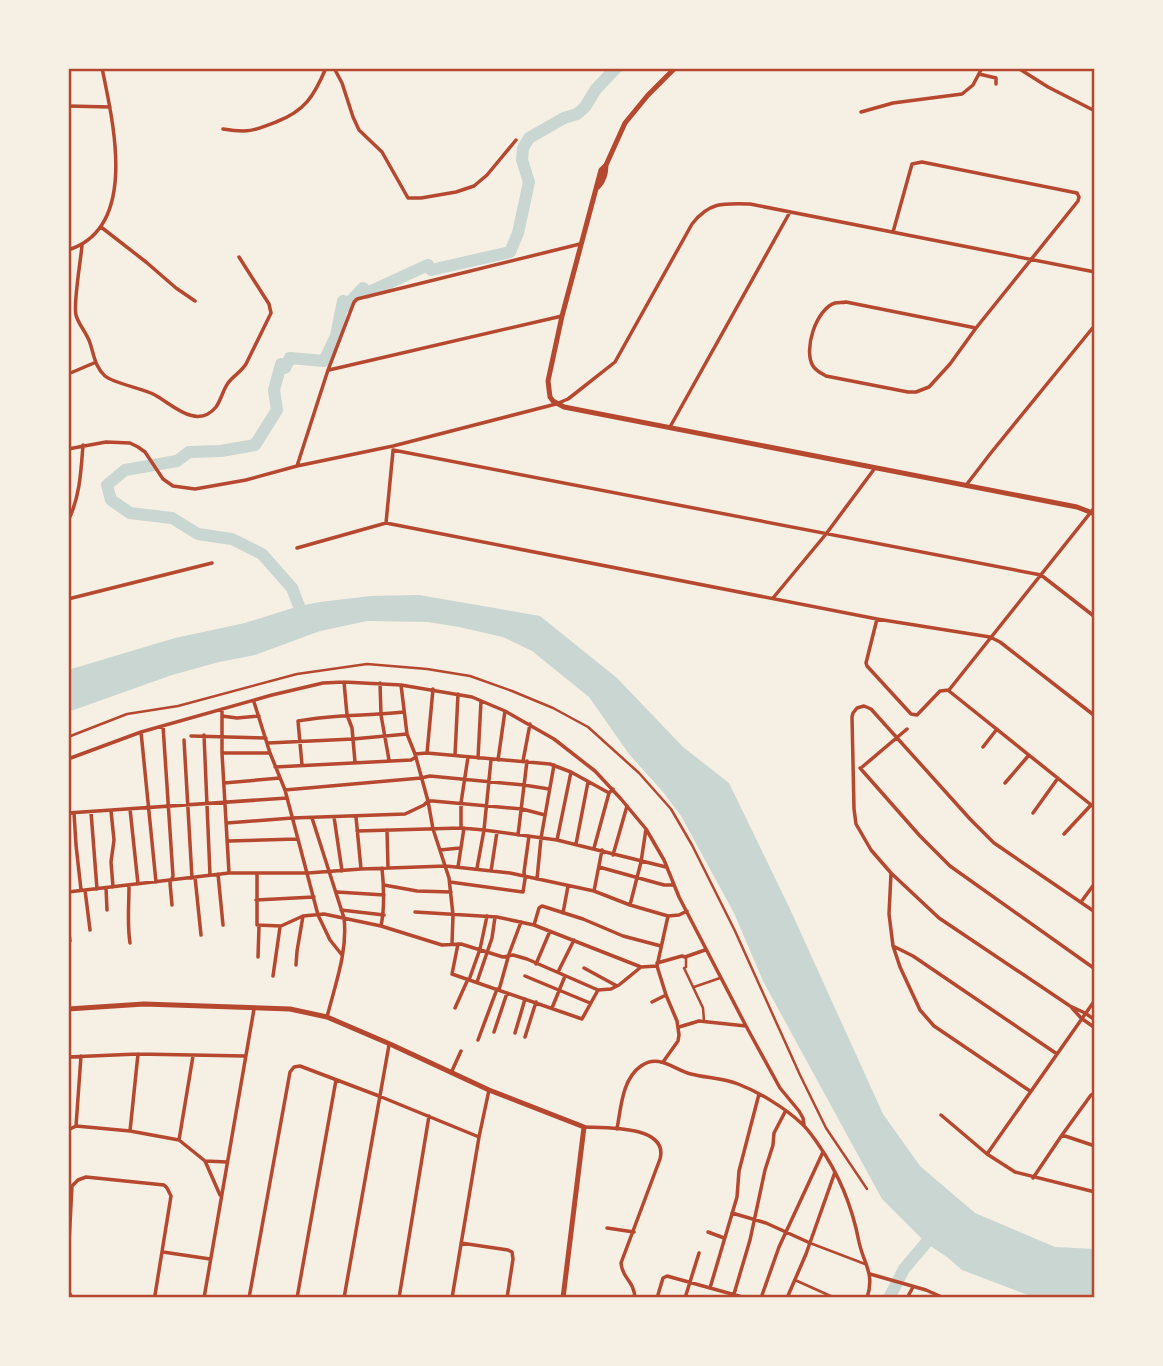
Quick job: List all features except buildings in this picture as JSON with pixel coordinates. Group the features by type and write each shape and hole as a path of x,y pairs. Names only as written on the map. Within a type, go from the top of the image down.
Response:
{"street":[{"path":"68,250 82,245 101,228 113,197 116,144 102,68"},
{"path":"223,129 249,132 299,112 319,84 326,68"},
{"path":"334,68 359,130 382,152 408,198 444,194 474,186 487,175 516,140"},
{"path":"675,68 625,123 606,165 601,170 562,316 548,387 550,397 556,404 1094,511 948,690 940,691 917,715 911,715 867,666 877,619"},
{"path":"861,112 893,103 962,94 973,85 982,68"},
{"path":"1018,68 1095,111"},
{"path":"979,74 996,78 996,84"},
{"path":"68,106 110,107"},
{"path":"893,232 912,164 916,162 1075,191 1078,201 929,387 908,392 826,376 814,369 809,358 812,334 821,315 834,303 846,302 976,328"},
{"path":"68,449 106,442 130,443 145,452 163,479 173,486 195,489 393,448 556,404 578,392 615,362 692,224 708,208 718,205 750,204 1095,272"},
{"path":"670,427 790,212"},
{"path":"101,228 176,289 195,300"},
{"path":"297,466 328,370 354,302 360,297 580,244"},
{"path":"82,245 75,314 88,335 94,363 105,376 156,396 188,415 210,413 218,405 227,385 242,371 271,313 269,304 239,257"},
{"path":"328,370 562,316"},
{"path":"966,486 1095,325"},
{"path":"68,374 94,363"},
{"path":"68,521 77,497 83,445"},
{"path":"386,523 393,448"},
{"path":"393,448 1041,575 1095,617"},
{"path":"773,598 827,534 875,468"},
{"path":"297,548 386,523 877,619 990,638 1000,642 1095,716"},
{"path":"68,599 212,563"},
{"path":"68,737 127,714 178,706 297,674 367,664 470,676 553,708 588,727 639,773 671,809 735,931 826,1128 867,1189"},
{"path":"344,682 355,762"},
{"path":"68,759 141,732 323,683 401,684 458,694 481,700 505,711 555,738 595,771 646,829 720,978 780,1088 799,1111 804,1125"},
{"path":"380,683 381,715 389,760"},
{"path":"401,684 407,734 416,756 433,829 450,882 452,944"},
{"path":"427,753 433,690"},
{"path":"948,690 1093,806 1064,834"},
{"path":"455,755 458,694"},
{"path":"478,758 481,700"},
{"path":"254,702 285,790 318,915 330,940 342,955"},
{"path":"1095,912 994,843 871,709 864,706 857,708 852,718 854,809 856,824 871,850 891,873 939,918 1095,1020"},
{"path":"222,709 229,873"},
{"path":"498,760 505,711"},
{"path":"302,765 298,721 404,712"},
{"path":"222,716 260,716"},
{"path":"519,835 530,724"},
{"path":"163,726 173,876 172,905"},
{"path":"854,773 907,729"},
{"path":"983,747 997,729"},
{"path":"141,732 156,883"},
{"path":"191,736 300,743 407,734"},
{"path":"204,735 210,875"},
{"path":"184,740 187,804 201,935"},
{"path":"222,753 270,753"},
{"path":"275,767 411,760 427,753 455,755 554,765 609,793"},
{"path":"1005,783 1028,755"},
{"path":"458,867 462,828 461,803 468,757"},
{"path":"477,869 491,760"},
{"path":"537,879 554,765"},
{"path":"860,768 950,866 1095,969"},
{"path":"557,840 571,772"},
{"path":"285,790 430,776 549,789"},
{"path":"224,783 280,778"},
{"path":"1033,813 1058,778"},
{"path":"576,844 588,782"},
{"path":"594,848 609,793 613,789"},
{"path":"90,930 71,813 287,798"},
{"path":"227,823 405,814 428,802 522,809 545,815"},
{"path":"613,855 627,806"},
{"path":"130,809 138,884"},
{"path":"111,811 114,841 111,862 113,887"},
{"path":"91,812 97,889"},
{"path":"334,817 342,870"},
{"path":"356,817 361,869"},
{"path":"312,818 344,918 345,940 327,1017"},
{"path":"357,831 462,828 484,830 557,840 667,867"},
{"path":"630,905 646,829"},
{"path":"387,830 388,868"},
{"path":"491,871 497,832"},
{"path":"450,882 524,891 529,836"},
{"path":"228,841 297,839"},
{"path":"440,850 460,848"},
{"path":"594,891 602,850"},
{"path":"68,892 229,873 308,873 446,866 491,871 594,891 668,916 687,911"},
{"path":"599,867 664,885 674,885"},
{"path":"381,926 384,915 382,868"},
{"path":"257,873 258,957"},
{"path":"891,873 889,905 893,946 920,1010 934,1026 1030,1091"},
{"path":"218,874 223,925"},
{"path":"1081,902 1095,883"},
{"path":"129,885 127,922 130,943"},
{"path":"384,886 451,892"},
{"path":"563,912 568,886"},
{"path":"106,888 107,910"},
{"path":"336,892 384,895"},
{"path":"256,900 314,897"},
{"path":"534,925 540,906 583,919 623,936 661,946"},
{"path":"341,910 384,915"},
{"path":"415,912 487,916 534,925 641,967 657,965 706,950"},
{"path":"258,925 281,926 303,916 324,914 381,926 442,945 463,944 503,957 513,955 598,990 617,986 641,967"},
{"path":"296,965 303,916"},
{"path":"455,1008 480,949 487,916"},
{"path":"663,1062 678,1041 679,1027 657,965 668,916"},
{"path":"477,983 495,917"},
{"path":"478,1040 521,922"},
{"path":"273,976 281,926"},
{"path":"68,927 70,942"},
{"path":"536,964 550,931"},
{"path":"558,972 573,940"},
{"path":"458,944 451,972 583,1019 598,990"},
{"path":"893,946 914,956 1057,1054"},
{"path":"685,957 687,967 684,968 703,1008 704,1021"},
{"path":"584,968 617,986"},
{"path":"526,976 590,1003"},
{"path":"552,1008 565,976"},
{"path":"693,987 720,978"},
{"path":"494,1032 507,993"},
{"path":"652,1002 666,995"},
{"path":"515,1033 526,999"},
{"path":"987,1154 1095,1000"},
{"path":"525,1037 536,1002"},
{"path":"68,1009 144,1004 254,1007 290,1009 327,1017 489,1090 584,1127 649,1135 662,1148 660,1159 621,1267 633,1286 635,1298"},
{"path":"1070,1006 1095,1028"},
{"path":"204,1298 254,1007"},
{"path":"679,1027 704,1021 746,1026"},
{"path":"344,1298 390,1044"},
{"path":"451,1073 461,1051"},
{"path":"68,1057 138,1054 245,1056"},
{"path":"130,1130 138,1054"},
{"path":"179,1140 193,1055"},
{"path":"76,1126 81,1056"},
{"path":"617,1129 625,1089 631,1075 645,1063 656,1061 685,1072 732,1082 759,1094 786,1111 804,1125 846,1192 870,1274 871,1286 867,1298"},
{"path":"249,1298 292,1068 298,1065 479,1137"},
{"path":"296,1298 336,1080"},
{"path":"452,1298 489,1090"},
{"path":"1033,1178 1095,1093"},
{"path":"709,1288 737,1197 739,1171 759,1094"},
{"path":"737,1296 765,1170 774,1145 774,1133 786,1111"},
{"path":"941,1115 987,1154 1016,1172 1095,1192"},
{"path":"399,1298 429,1116"},
{"path":"68,1130 76,1126 130,1130 179,1140 205,1161 221,1198"},
{"path":"563,1298 584,1127"},
{"path":"1062,1135 1095,1146"},
{"path":"761,1298 785,1232 823,1152"},
{"path":"205,1161 227,1161"},
{"path":"787,1298 835,1171"},
{"path":"68,1262 72,1186 78,1180 86,1177 159,1184 167,1188 171,1196 153,1298"},
{"path":"732,1213 766,1223 865,1264"},
{"path":"607,1228 634,1232"},
{"path":"708,1233 724,1238"},
{"path":"461,1243 512,1252 514,1258 507,1298"},
{"path":"163,1252 210,1259"},
{"path":"685,1298 699,1253"},
{"path":"870,1274 944,1298"},
{"path":"657,1298 665,1276 746,1298"},
{"path":"795,1280 835,1298"},
{"path":"907,1298 913,1287"},
{"path":"68,1290 72,1298"}],"shaded area":[{"path":"419,595 540,616 617,678 683,747 729,783 790,909 883,1114 920,1166 975,1213 1055,1247 1095,1249 1095,1298 1036,1298 962,1270 926,1243 882,1199 763,981 734,913 681,816 629,754 589,697 532,651 503,637 459,627 428,622 367,621 320,631 255,655 172,675 68,712 68,670 175,638 245,623 299,606 371,596"}],"waterway":[{"path":"301,620 292,588 262,554 232,539 198,534 172,518 130,513 111,500 107,485 125,470 177,461 189,452 221,451 255,445 277,410 274,390 281,364 285,368 290,358 324,361 336,336 343,301 346,306 363,288 367,293 428,265 431,270 510,252 518,233 529,182 522,160 523,148 529,138 564,118 577,114 616,68"},
{"path":"889,1298 904,1269 926,1243 934,1228"}]}
